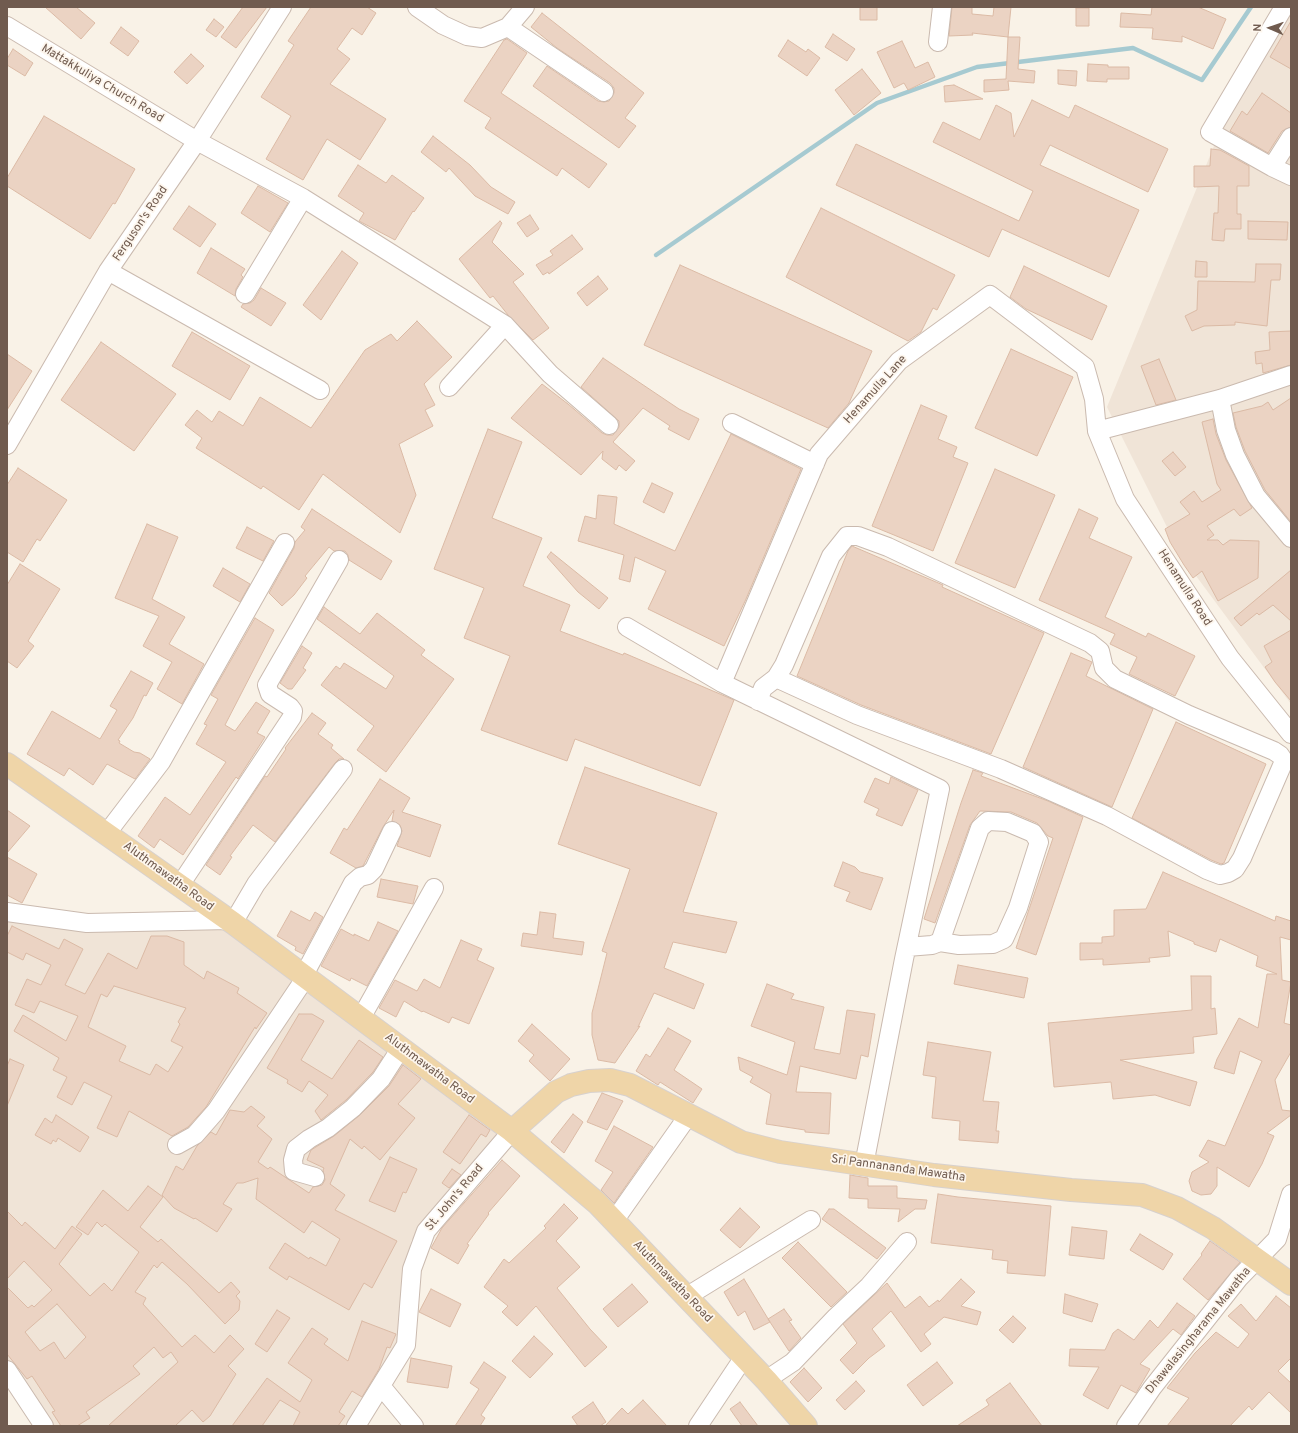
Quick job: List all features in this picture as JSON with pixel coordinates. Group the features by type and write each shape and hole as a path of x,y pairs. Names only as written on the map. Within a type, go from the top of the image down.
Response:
{"main road":[{"name":"Aluthmawatha Road","path":"7,764 231,921 512,1131 597,1203 766,1380 806,1426"},
{"name":"Sri Pannananda Mawatha","path":"512,1131 556,1092 571,1085 589,1081 610,1080 630,1085 741,1142 780,1152 864,1165 1071,1190 1142,1195 1177,1208 1213,1228 1291,1284"}],"street":[{"name":"Ferguson's Road","path":"7,445 108,271 197,141 282,7"},
{"path":"418,7 443,26 467,36 482,38 508,26 525,7"},
{"path":"938,42 942,7"},
{"path":"1284,7 1210,132 1291,176"},
{"name":"Mattakkuliya Church Road","path":"7,26 197,141 303,198 506,325 550,374 609,425"},
{"path":"508,26 604,92"},
{"path":"1272,167 1291,137"},
{"path":"245,294 303,198"},
{"path":"108,271 320,390"},
{"name":"Henamulla Lane","path":"722,684 819,454 899,362 990,295 1085,367 1094,398 1096,431"},
{"path":"449,387 506,325"},
{"path":"1096,431 1220,399 1291,375"},
{"path":"1220,399 1228,436 1235,454 1256,496 1291,538"},
{"path":"732,423 815,464"},
{"name":"Henamulla Road","path":"1096,431 1125,499 1230,658 1291,734"},
{"path":"758,701 763,688 776,678 784,664 831,556 847,536 858,536 888,547 1090,643 1100,651 1104,668 1116,680 1189,715 1280,755 1284,761 1285,777 1235,869 1220,875 1207,870 1107,816 1001,769 857,715 776,678"},
{"path":"107,833 161,762 285,542"},
{"path":"180,885 292,717 293,711 290,707 270,694 267,685 339,560"},
{"path":"627,627 722,684 940,790 864,1165"},
{"path":"7,912 87,923 231,921 256,884 343,769"},
{"path":"907,947 932,945 940,942 959,945 993,944 1004,938 1018,908 1039,842 1033,833 1007,822 988,821 980,828 940,942"},
{"path":"177,1145 195,1135 216,1111 305,976 353,883 360,877 368,875 374,869 392,831"},
{"path":"361,1018 434,888"},
{"path":"315,1177 294,1171 293,1160 296,1149 308,1139 328,1128 353,1108 381,1079 402,1048"},
{"path":"614,1221 688,1116"},
{"name":"St. John's Road","path":"356,1426 406,1345 412,1269 426,1232 512,1131"},
{"name":"Dhawalasingharama Mawatha","path":"1126,1426 1156,1382 1239,1278 1277,1239 1291,1194"},
{"path":"686,1297 811,1220"},
{"path":"766,1380 793,1362 869,1286 907,1242"},
{"path":"698,1426 744,1357"},
{"path":"7,1370 44,1426"},
{"path":"381,1386 414,1426"}],"shaded area":[{"path":"1291,12 1291,704 1182,557 1107,407 1223,124"},
{"path":"7,911 229,920 512,1131 454,1192 411,1241 402,1342 353,1426 48,1426 7,1368"}],"building":[{"path":"45,7 76,7 95,23 81,39"},
{"path":"243,7 267,7 236,48 221,37"},
{"path":"311,7 367,7 376,13 362,35 352,28 337,49 350,59 330,84 386,119 360,160 327,139 303,180 266,159 291,116 261,97 294,45 288,41"},
{"path":"860,7 877,7 877,20 860,20"},
{"path":"952,7 972,7 972,14 993,16 994,7 1011,7 1008,37 972,33 973,35 949,36"},
{"path":"1152,7 1198,7 1226,19 1213,49 1182,36 1182,42 1152,39 1153,28 1120,27 1121,13 1151,15"},
{"path":"1076,8 1089,8 1089,26 1076,26"},
{"path":"542,13 644,93 625,118 636,126 619,148 533,86 547,66 598,101 609,101 614,93 614,88 610,83 557,48 531,27"},
{"path":"214,19 224,27 216,37 206,30"},
{"path":"1291,21 1291,69 1270,57"},
{"path":"121,27 139,41 128,56 110,43"},
{"path":"833,34 855,49 847,61 825,47"},
{"path":"1008,37 1020,37 1018,69 1035,71 1034,83 1008,81 1009,90 984,92 984,80 1006,79"},
{"path":"507,39 527,53 501,93 607,164 589,188 562,168 557,176 485,128 491,118 464,101 504,40"},
{"path":"788,40 806,52 808,49 820,58 807,76 778,56"},
{"path":"902,41 915,68 928,62 935,77 908,90 904,83 894,88 877,52"},
{"path":"13,49 33,63 25,76 7,65 7,59"},
{"path":"191,54 204,66 187,84 174,72"},
{"path":"1088,64 1108,65 1108,67 1129,67 1129,79 1107,79 1107,82 1087,81"},
{"path":"862,69 881,93 854,115 835,90"},
{"path":"1058,70 1077,71 1076,86 1058,84"},
{"path":"954,85 983,99 945,102 944,86"},
{"path":"1262,93 1291,113 1291,127 1282,131 1268,153 1230,131 1242,111 1247,115"},
{"path":"1032,100 1069,118 1075,105 1168,149 1148,192 1050,145 1040,165 1139,210 1109,277 1002,229 989,257 836,185 856,144 1019,221 1033,191 933,142 943,122 980,140 996,105 1011,113 1014,137"},
{"path":"44,116 135,169 115,204 113,203 90,239 7,186 7,178"},
{"path":"433,136 470,165 491,187 515,202 508,214 475,196 449,168 446,172 421,152"},
{"path":"1211,149 1220,150 1249,166 1249,186 1237,186 1237,214 1241,214 1241,229 1225,229 1224,241 1212,240 1214,213 1218,213 1219,186 1194,187 1194,166 1210,166"},
{"path":"358,165 386,183 392,175 424,198 414,212 413,211 395,240 359,221 364,213 338,196"},
{"path":"258,186 288,203 270,232 241,213"},
{"path":"189,206 216,224 200,247 173,229"},
{"path":"821,208 955,275 937,310 933,308 921,332 908,341 786,277"},
{"path":"530,215 539,229 527,237 517,223"},
{"path":"500,221 502,223 492,242 524,274 513,282 549,328 533,340 508,315 493,296 490,298 459,259"},
{"path":"1248,221 1288,222 1287,240 1248,239"},
{"path":"572,235 583,249 549,274 548,272 543,275 536,265 553,255 550,251"},
{"path":"211,248 245,269 241,275 243,277 236,289 235,296 197,273"},
{"path":"342,251 358,263 321,320 303,305"},
{"path":"1196,261 1207,262 1207,277 1195,277"},
{"path":"1256,264 1281,264 1280,280 1271,280 1267,326 1235,322 1235,325 1204,326 1192,331 1185,316 1197,310 1198,281 1255,282"},
{"path":"680,265 872,351 849,403 828,428 644,345"},
{"path":"1024,266 1107,306 1092,340 1026,309 1010,297"},
{"path":"598,276 608,289 587,306 577,293"},
{"path":"261,288 286,303 271,326 241,307 243,304 250,303 254,300"},
{"path":"417,321 452,357 424,384 435,405 425,410 433,426 399,444 416,495 400,533 323,474 299,510 263,486 261,489 196,448 202,438 185,425 197,410 212,422 219,411 243,426 260,397 311,428 365,350 391,334 397,341"},
{"path":"1291,331 1291,365 1263,373 1262,363 1256,364 1255,352 1270,350 1269,332"},
{"path":"192,332 250,366 230,400 172,366"},
{"path":"101,342 176,394 134,451 61,400"},
{"path":"1011,349 1073,377 1037,456 975,428"},
{"path":"7,354 32,371 7,410"},
{"path":"603,358 679,409 699,419 689,440 668,429 670,426 643,408 613,442 635,461 626,471 619,465 616,470 602,459 603,451 581,475 511,418 542,384 602,433 613,435 619,427 619,421 581,387"},
{"path":"1159,359 1176,400 1156,405 1141,366"},
{"path":"1291,398 1291,522 1265,490 1245,451 1236,427 1233,413 1262,406 1268,402 1273,410"},
{"path":"921,405 947,416 938,439 957,447 953,457 968,463 933,551 872,526"},
{"path":"1213,419 1216,434 1226,460 1252,508 1240,516 1234,509 1207,526 1214,535 1207,540 1218,540 1223,545 1230,540 1259,541 1258,578 1218,601 1202,571 1193,578 1170,542 1165,529 1190,514 1180,502 1194,491 1202,502 1221,490 1217,484 1202,422"},
{"path":"488,429 522,442 492,518 542,538 523,586 570,605 560,631 623,655 624,653 734,700 700,786 575,739 567,761 481,730 510,656 464,638 484,588 434,569"},
{"path":"731,434 801,469 746,599 724,646 648,609 666,571 635,557 630,582 619,579 624,555 578,541 585,516 596,519 598,495 617,497 614,524 675,551"},
{"path":"1173,452 1186,467 1175,476 1162,461"},
{"path":"18,468 67,500 40,541 37,539 23,562 7,552 7,485"},
{"path":"995,469 1055,495 1015,588 955,563"},
{"path":"652,483 673,493 664,513 643,502"},
{"path":"312,509 392,561 381,580 349,560 345,551 334,551 329,547 305,576 307,578 294,595 282,606 269,593 294,548 295,542 305,530 301,527"},
{"path":"1079,509 1098,518 1089,538 1132,557 1105,617 1146,637 1148,633 1195,656 1175,696 1129,674 1137,657 1110,644 1115,634 1039,600"},
{"path":"147,524 178,537 152,599 185,617 169,644 204,664 182,704 157,689 172,662 143,646 159,616 115,598"},
{"path":"247,527 274,541 263,561 236,548"},
{"path":"852,546 943,585 942,587 1044,633 991,754 861,705 797,676 848,551"},
{"path":"551,552 608,598 599,609 578,592 547,557"},
{"path":"20,564 60,589 28,641 34,646 17,668 7,661 7,585"},
{"path":"223,568 250,584 240,602 213,586"},
{"path":"1291,570 1291,621 1273,605 1259,615 1257,613 1241,626 1234,618"},
{"path":"324,607 360,634 377,613 425,650 421,655 454,679 386,772 357,750 374,726 321,685 336,666 340,669 344,663 386,689 394,676 317,619"},
{"path":"255,618 274,630 225,725 235,731 256,702 270,711 257,733 265,737 238,779 236,777 183,855 160,839 154,848 138,836 165,797 190,815 226,762 196,744 207,725 204,724 218,699 211,695"},
{"path":"1291,630 1291,701 1265,667 1272,662 1264,646"},
{"path":"302,646 312,653 303,668 306,670 292,689 288,689 280,683"},
{"path":"1071,653 1092,662 1086,676 1153,709 1112,807 1023,767"},
{"path":"131,671 153,683 146,696 144,695 133,718 118,740 120,741 119,743 134,752 140,753 150,759 135,779 107,764 93,785 69,768 64,776 27,754 52,711 100,739 117,710 110,706"},
{"path":"312,713 326,723 318,734 333,745 331,748 344,759 339,759 335,763 275,842 253,825 230,856 232,857 220,875 206,865 265,776 267,777 286,749 285,748"},
{"path":"1176,722 1266,764 1224,863 1221,864 1132,818"},
{"path":"585,767 717,813 683,912 737,922 726,953 673,942 664,968 704,984 694,1009 654,993 638,1027 640,1026 615,1063 598,1060 592,1035 592,1013 607,953 602,951 630,869 558,844"},
{"path":"973,770 983,773 981,776 1048,801 1083,817 1036,955 1016,948 1053,838 1048,836 1037,823 1011,812 980,811 970,825 935,923 924,919"},
{"path":"891,777 918,790 902,826 876,815 879,809 864,802 875,778 889,784"},
{"path":"380,779 410,798 402,812 441,825 430,857 397,846 402,831 400,825 392,821 394,810 383,827 363,866 356,868 330,853 344,828 347,830"},
{"path":"7,810 30,826 7,853"},
{"path":"7,857 37,874 22,903 7,895"},
{"path":"843,862 855,867 860,872 883,878 871,910 846,901 850,892 834,886"},
{"path":"1163,872 1275,921 1276,916 1291,921 1291,940 1280,937 1282,980 1291,982 1284,1023 1291,1025 1291,1052 1275,1080 1282,1110 1291,1111 1291,1115 1267,1133 1274,1136 1262,1164 1249,1187 1217,1167 1217,1186 1211,1194 1201,1195 1192,1191 1189,1181 1192,1172 1209,1162 1199,1156 1208,1140 1225,1146 1262,1061 1240,1051 1234,1074 1214,1068 1217,1059 1239,1018 1258,1028 1267,974 1277,974 1256,966 1258,956 1220,939 1216,952 1194,944 1194,942 1168,931 1170,956 1149,958 1150,962 1103,965 1103,959 1080,960 1080,943 1102,943 1102,937 1114,936 1114,910 1146,909"},
{"path":"381,879 418,886 413,904 377,897"},
{"path":"291,911 310,921 315,912 323,917 303,954 295,950 296,947 277,936"},
{"path":"540,912 556,914 553,938 584,942 582,955 521,946 523,933 537,935"},
{"path":"378,922 398,931 367,986 351,978 350,981 321,966 341,929 354,936 354,934 369,941"},
{"path":"12,926 59,949 64,939 83,949 65,985 85,994 108,953 137,969 151,936 167,936 184,942 184,965 204,979 207,971 239,988 237,993 267,1013 256,1029 255,1027 206,1107 188,1127 172,1136 129,1111 117,1137 97,1128 112,1096 84,1082 72,1105 57,1097 67,1077 53,1070 59,1058 14,1031 23,1015 66,1041 78,1016 40,1001 34,1013 15,1005 27,979 41,985 51,965 26,953 23,960 7,952 7,936","holes":["114,986 186,1008 178,1022 180,1024 171,1041 183,1047 168,1072 156,1064 150,1075 119,1061 126,1046 88,1027 101,994 107,997"]},
{"path":"461,940 482,949 477,960 494,968 469,1024 452,1017 449,1023 423,1011 422,1012 404,1001 396,1017 379,1008 395,980 417,991 424,979 440,988"},
{"path":"958,965 1028,978 1024,998 954,984"},
{"path":"1191,976 1211,976 1211,1009 1215,1008 1217,1034 1193,1037 1194,1053 1120,1060 1197,1082 1190,1106 1155,1095 1113,1099 1111,1082 1054,1087 1048,1023 1192,1010"},
{"path":"767,984 794,994 791,999 824,1007 814,1049 840,1054 847,1010 875,1014 868,1057 861,1055 856,1079 800,1066 796,1092 831,1093 829,1134 805,1132 805,1130 766,1124 771,1094 750,1082 753,1077 740,1070 738,1057 787,1075 795,1042 751,1026"},
{"path":"299,1014 312,1014 324,1021 301,1060 332,1079 359,1040 383,1057 373,1072 346,1100 321,1120 315,1111 328,1095 309,1081 302,1092 287,1083 288,1080 267,1068"},
{"path":"532,1024 570,1059 550,1081 529,1061 534,1055 518,1041"},
{"path":"668,1028 691,1041 674,1070 702,1089 693,1103 660,1082 658,1085 636,1071 646,1054 650,1057"},
{"path":"928,1042 991,1052 983,1101 999,1102 996,1131 999,1131 998,1143 959,1140 960,1121 932,1118 936,1077 923,1075"},
{"path":"10,1059 24,1065 7,1106 7,1066"},
{"path":"403,1065 421,1079 398,1104 415,1118 380,1160 364,1146 362,1149 350,1139 330,1184 345,1195 335,1210 397,1241 372,1288 364,1283 349,1310 289,1276 287,1280 269,1268 285,1243 309,1259 310,1257 326,1266 340,1239 312,1221 304,1233 256,1199 258,1178 243,1183 237,1183 223,1204 232,1209 217,1232 195,1218 194,1219 174,1208 162,1195 176,1166 183,1170 197,1146 211,1132 216,1135 230,1110 244,1112 251,1106 265,1117 257,1126 272,1139 258,1162 268,1169 270,1167 309,1193 313,1187 322,1185 325,1180 324,1168 307,1160 311,1150 334,1136 360,1115 389,1086"},
{"path":"602,1093 623,1101 607,1130 587,1122"},
{"path":"573,1114 583,1122 564,1153 551,1142"},
{"path":"56,1115 89,1137 80,1152 58,1138 56,1142 53,1140 51,1144 35,1135 45,1118 52,1123"},
{"path":"469,1115 490,1130 486,1137 481,1134 460,1164 443,1152"},
{"path":"614,1126 653,1147 614,1203 601,1190 613,1172 595,1161"},
{"path":"390,1157 417,1169 406,1193 403,1192 395,1212 369,1201"},
{"path":"502,1160 520,1176 488,1213 489,1214 467,1244 469,1245 458,1264 431,1248 442,1228"},
{"path":"452,1169 461,1175 449,1188 442,1183"},
{"path":"850,1175 868,1178 868,1186 897,1186 897,1198 927,1200 925,1209 915,1209 898,1222 900,1209 868,1208 868,1199 849,1198"},
{"path":"148,1186 163,1197 140,1227 158,1242 161,1239 219,1293 231,1282 240,1292 236,1296 240,1301 239,1310 225,1324 187,1284 162,1262 157,1268 154,1265 135,1292 146,1298 143,1304 182,1347 195,1335 214,1353 230,1335 244,1349 228,1366 236,1374 210,1416 203,1422 192,1410 175,1426 108,1426 178,1362 171,1352 163,1358 154,1347 133,1366 140,1374 86,1412 90,1418 77,1426 61,1426 52,1412 55,1411 32,1376 27,1379 7,1354 7,1287 28,1308 32,1305 34,1307 52,1290 24,1261 7,1279 7,1211 22,1226 25,1222 55,1249 72,1226 82,1234 59,1264 90,1296 104,1283 112,1291 139,1252 105,1224 102,1227 97,1222 88,1235 76,1227 103,1190 128,1211","holes":["57,1304 86,1337 65,1359 54,1342 40,1351 25,1332"]},
{"path":"938,1194 1051,1206 1045,1276 1007,1273 1008,1261 992,1259 993,1250 931,1243"},
{"path":"564,1204 578,1218 556,1241 580,1267 557,1288 590,1329 607,1347 585,1367 536,1306 517,1326 502,1312 508,1306 484,1287 504,1259 509,1263 546,1228 544,1226"},
{"path":"740,1208 760,1227 740,1248 720,1230"},
{"path":"829,1209 834,1209 886,1248 877,1259 822,1219"},
{"path":"1072,1227 1107,1231 1104,1259 1069,1255"},
{"path":"1140,1234 1173,1254 1163,1270 1130,1250"},
{"path":"1210,1241 1240,1262 1208,1300 1183,1279 1202,1255 1201,1254"},
{"path":"798,1242 847,1292 831,1307 782,1258"},
{"path":"744,1279 770,1322 754,1330 745,1311 738,1316 724,1292"},
{"path":"961,1279 975,1292 961,1306 981,1312 977,1325 944,1317 924,1334 931,1344 921,1352 891,1311 872,1329 885,1346 869,1358 853,1374 840,1360 857,1343 843,1324 887,1283 905,1308 920,1296 929,1307 938,1300 939,1302"},
{"path":"632,1284 648,1302 618,1327 603,1309"},
{"path":"431,1289 461,1304 450,1327 419,1312"},
{"path":"1065,1294 1098,1304 1092,1322 1063,1313"},
{"path":"1276,1296 1291,1308 1291,1358 1278,1371 1291,1383 1291,1413 1269,1392 1252,1410 1249,1406 1230,1426 1167,1426 1189,1398 1167,1388 1195,1353 1216,1332 1238,1348 1249,1334 1228,1316 1241,1304 1256,1321"},
{"path":"1177,1303 1195,1316 1181,1335 1173,1329 1140,1364 1150,1369 1136,1393 1121,1385 1108,1409 1083,1395 1099,1367 1069,1366 1070,1349 1105,1350 1113,1333 1118,1329 1134,1340 1150,1320 1158,1328"},
{"path":"784,1309 792,1320 789,1321 801,1338 789,1351 768,1319"},
{"path":"277,1310 290,1318 267,1352 255,1344"},
{"path":"1013,1316 1026,1328 1013,1343 999,1330"},
{"path":"362,1321 396,1334 390,1348 387,1347 379,1369 362,1397 352,1391 339,1412 345,1416 338,1426 293,1426 300,1412 280,1400 262,1426 232,1426 267,1378 300,1402 312,1380 288,1363 312,1328 328,1339 324,1344 348,1361"},
{"path":"534,1336 553,1354 530,1378 512,1361"},
{"path":"411,1358 452,1366 448,1388 407,1382"},
{"path":"484,1362 506,1377 481,1415 485,1418 480,1426 455,1426 479,1389 470,1383"},
{"path":"937,1362 953,1383 923,1406 907,1385"},
{"path":"804,1368 822,1388 808,1402 790,1382"},
{"path":"856,1381 865,1391 845,1410 836,1400"},
{"path":"1010,1383 1042,1426 957,1426 989,1405 986,1400"},
{"path":"643,1400 667,1426 605,1426 622,1408 628,1414"},
{"path":"593,1402 606,1422 600,1426 578,1426 572,1417"},
{"path":"740,1402 758,1426 742,1426 730,1409"}],"waterway":[{"path":"656,255 877,103 977,67 1133,48 1202,80 1251,7"}]}
